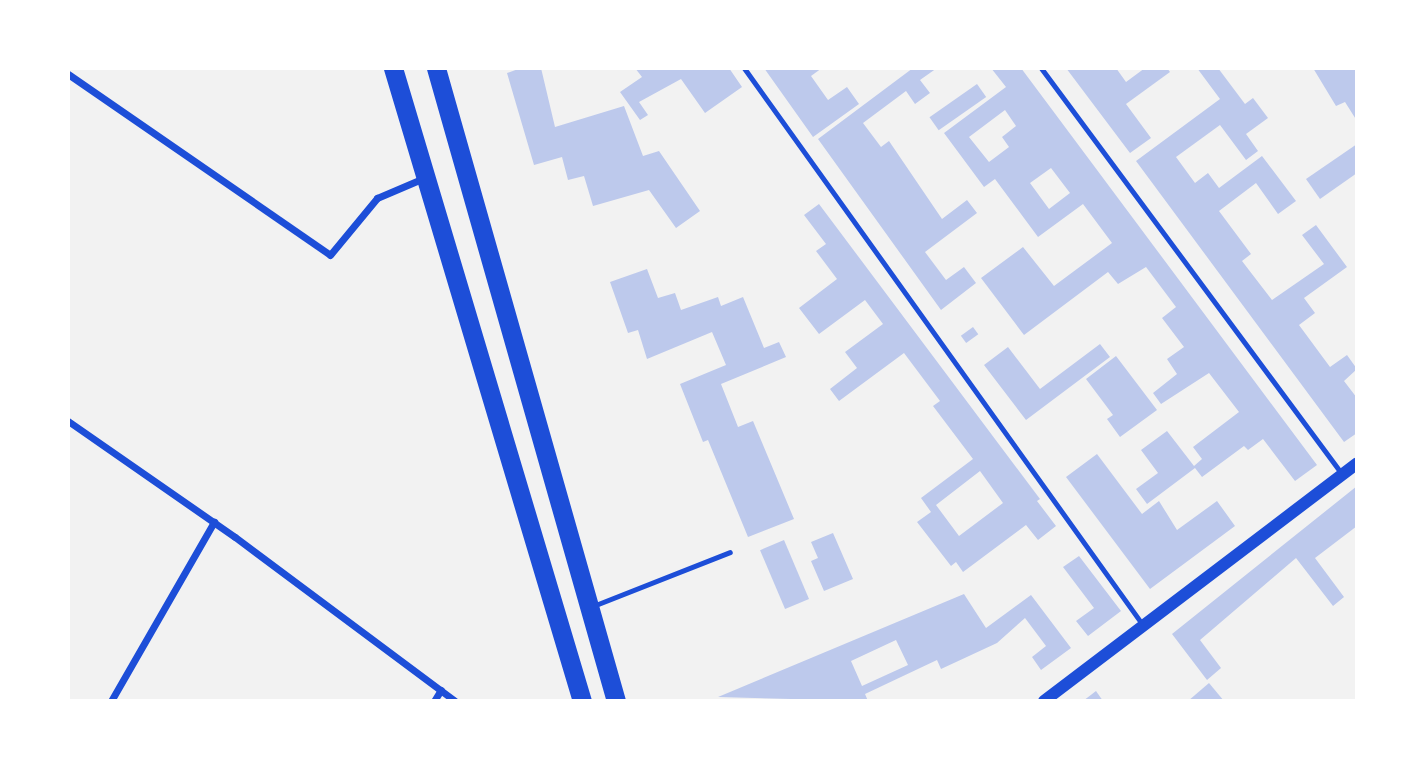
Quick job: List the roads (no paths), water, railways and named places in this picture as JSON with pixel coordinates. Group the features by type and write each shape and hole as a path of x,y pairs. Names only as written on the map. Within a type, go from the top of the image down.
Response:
{"highway":[{"path":"393,68 582,701"},
{"path":"436,68 616,701"}],"street":[{"path":"68,74 330,255 377,198 424,178"},
{"path":"68,421 214,522 455,701"},
{"path":"1044,701 1357,463"},
{"path":"111,701 214,522"},
{"path":"434,701 440,690"}],"lane":[{"path":"744,68 1144,627"},
{"path":"1041,68 1342,474"},
{"path":"590,607 730,552"}]}
